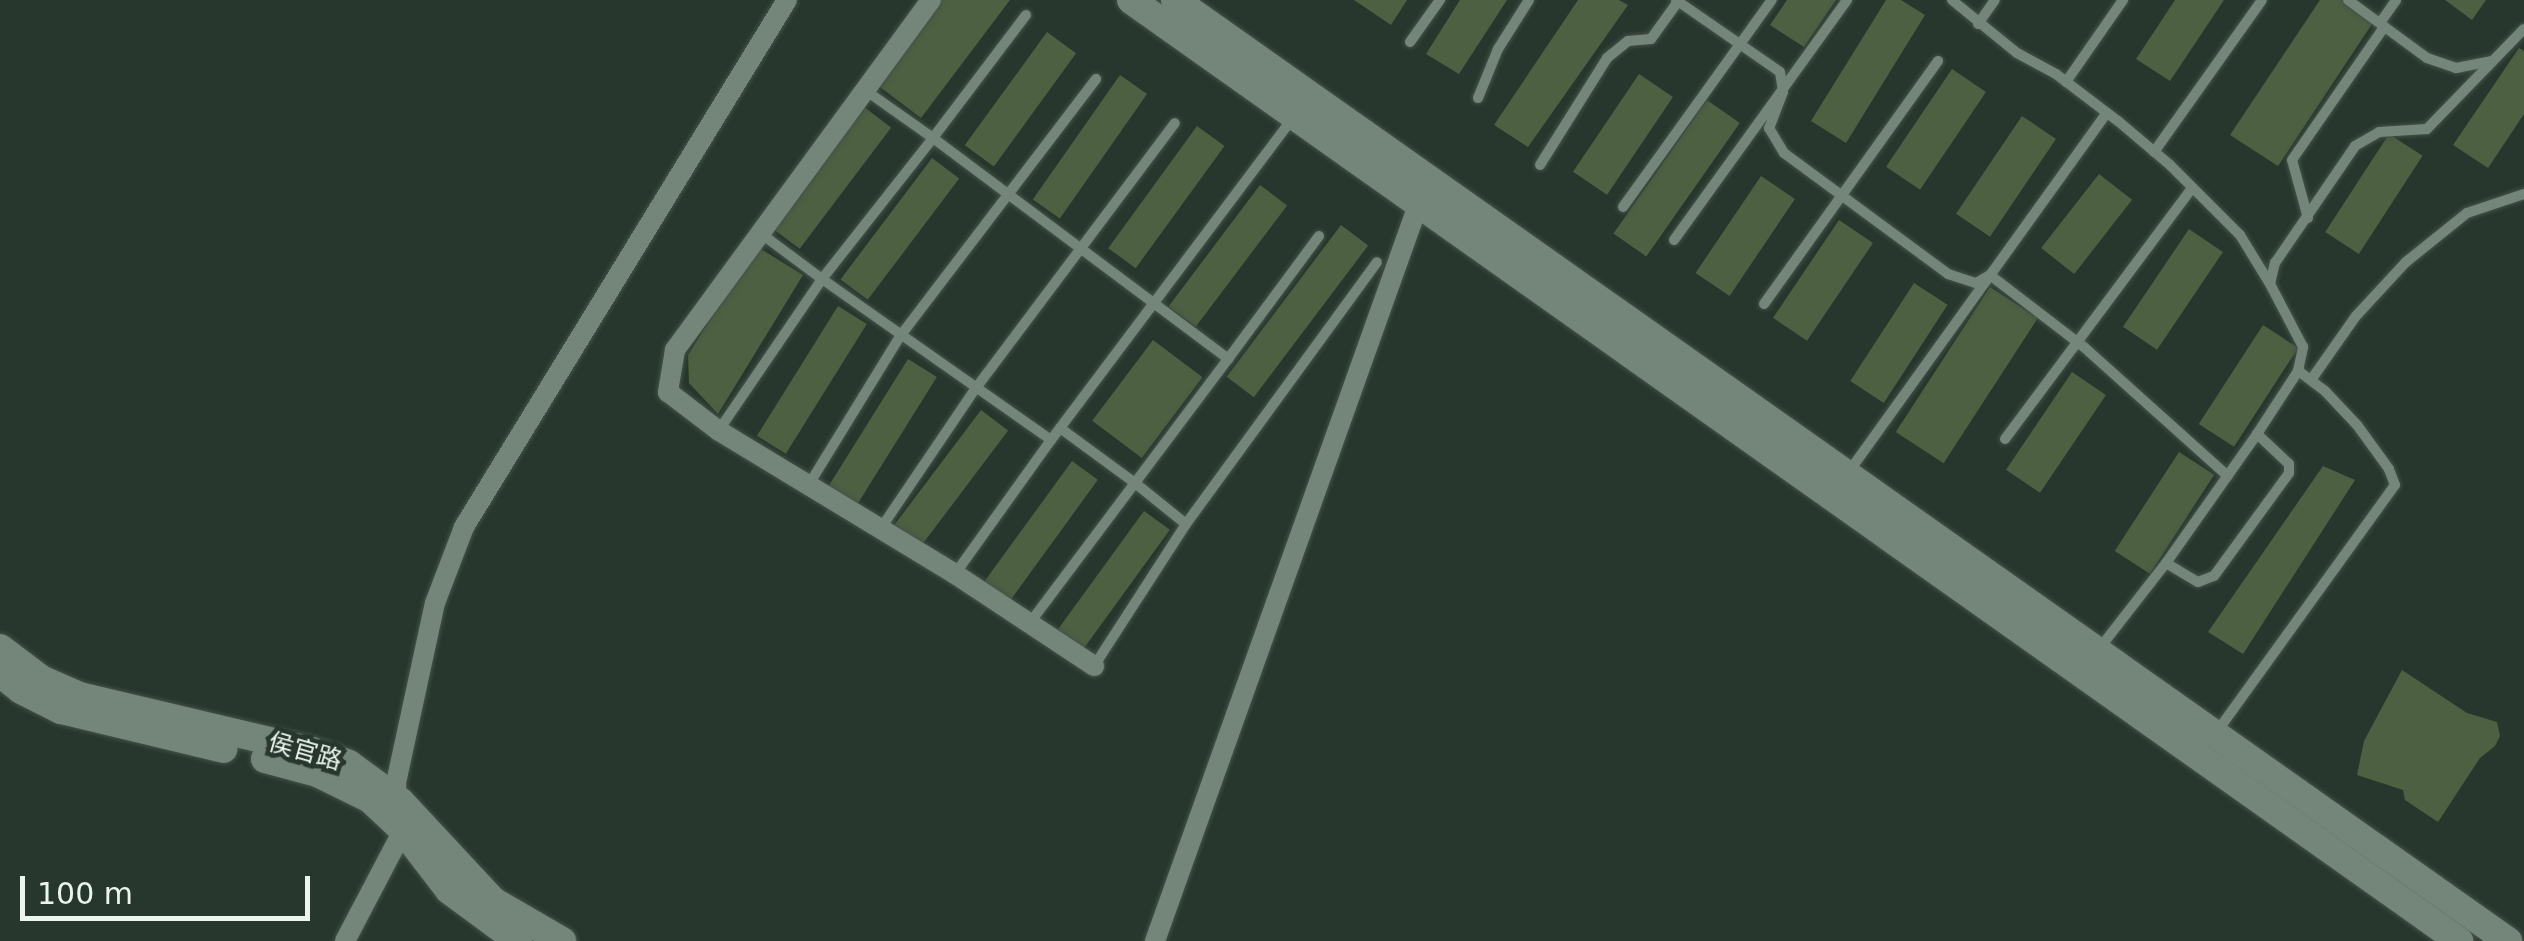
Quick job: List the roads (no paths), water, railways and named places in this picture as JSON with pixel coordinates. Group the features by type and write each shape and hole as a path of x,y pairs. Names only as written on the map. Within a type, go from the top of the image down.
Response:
{"street":[{"path":"345,941 402,829 394,796 436,603 464,526 787,0"},
{"path":"930,0 675,350 668,392 719,431 879,532 955,574 1094,666"},
{"path":"1131,0 1302,106 2459,941"},
{"path":"1175,0 1302,106"},
{"path":"1423,192 1848,473 2508,941"},
{"path":"1154,941 1423,192"},
{"name":"侯官路","path":"0,648 22,667 60,689 312,751 349,764 394,796 493,901 562,941"},
{"name":"侯官路","path":"0,673 22,690 61,710 316,773 370,799 402,829 450,890 518,941"}],"lane":[{"path":"1410,42 1440,0"},
{"path":"1478,98 1498,49 1529,0"},
{"path":"1622,207 1772,0"},
{"path":"1674,240 1847,0"},
{"path":"1952,0 1978,24 2108,113 2192,188 2240,236 2303,346 2298,371 2258,434 2098,650"},
{"path":"1978,24 1995,0"},
{"path":"2066,82 2124,0"},
{"path":"2154,152 2262,0"},
{"path":"2348,0 2426,58 2456,68 2492,61"},
{"path":"2308,218 2292,160 2396,0"},
{"path":"1540,165 1607,58 1628,41 1651,38 1678,1 1780,72 1783,89 1769,128 1784,153 1948,274 1976,283 1990,275"},
{"path":"719,431 822,279 1026,15"},
{"path":"2270,284 2276,264 2355,146 2380,132 2427,130 2524,29"},
{"path":"1764,304 1938,61"},
{"path":"807,487 901,335 1096,79"},
{"path":"864,90 1228,359"},
{"path":"955,574 1050,440 1302,106"},
{"path":"1848,473 2108,113"},
{"path":"879,532 976,388 1175,123"},
{"path":"2005,439 2192,188"},
{"path":"2310,380 2356,316 2406,262 2467,213 2524,194"},
{"path":"760,233 1050,440"},
{"path":"1029,624 1320,236"},
{"path":"1094,666 1186,524 1378,262"},
{"path":"1990,275 2078,342 2228,476"},
{"path":"2216,734 2395,486 2388,469 2357,425 2298,371"},
{"path":"1060,428 1186,524"},
{"path":"2166,563 2190,580 2210,579 2289,473 2289,464 2258,434"}]}
